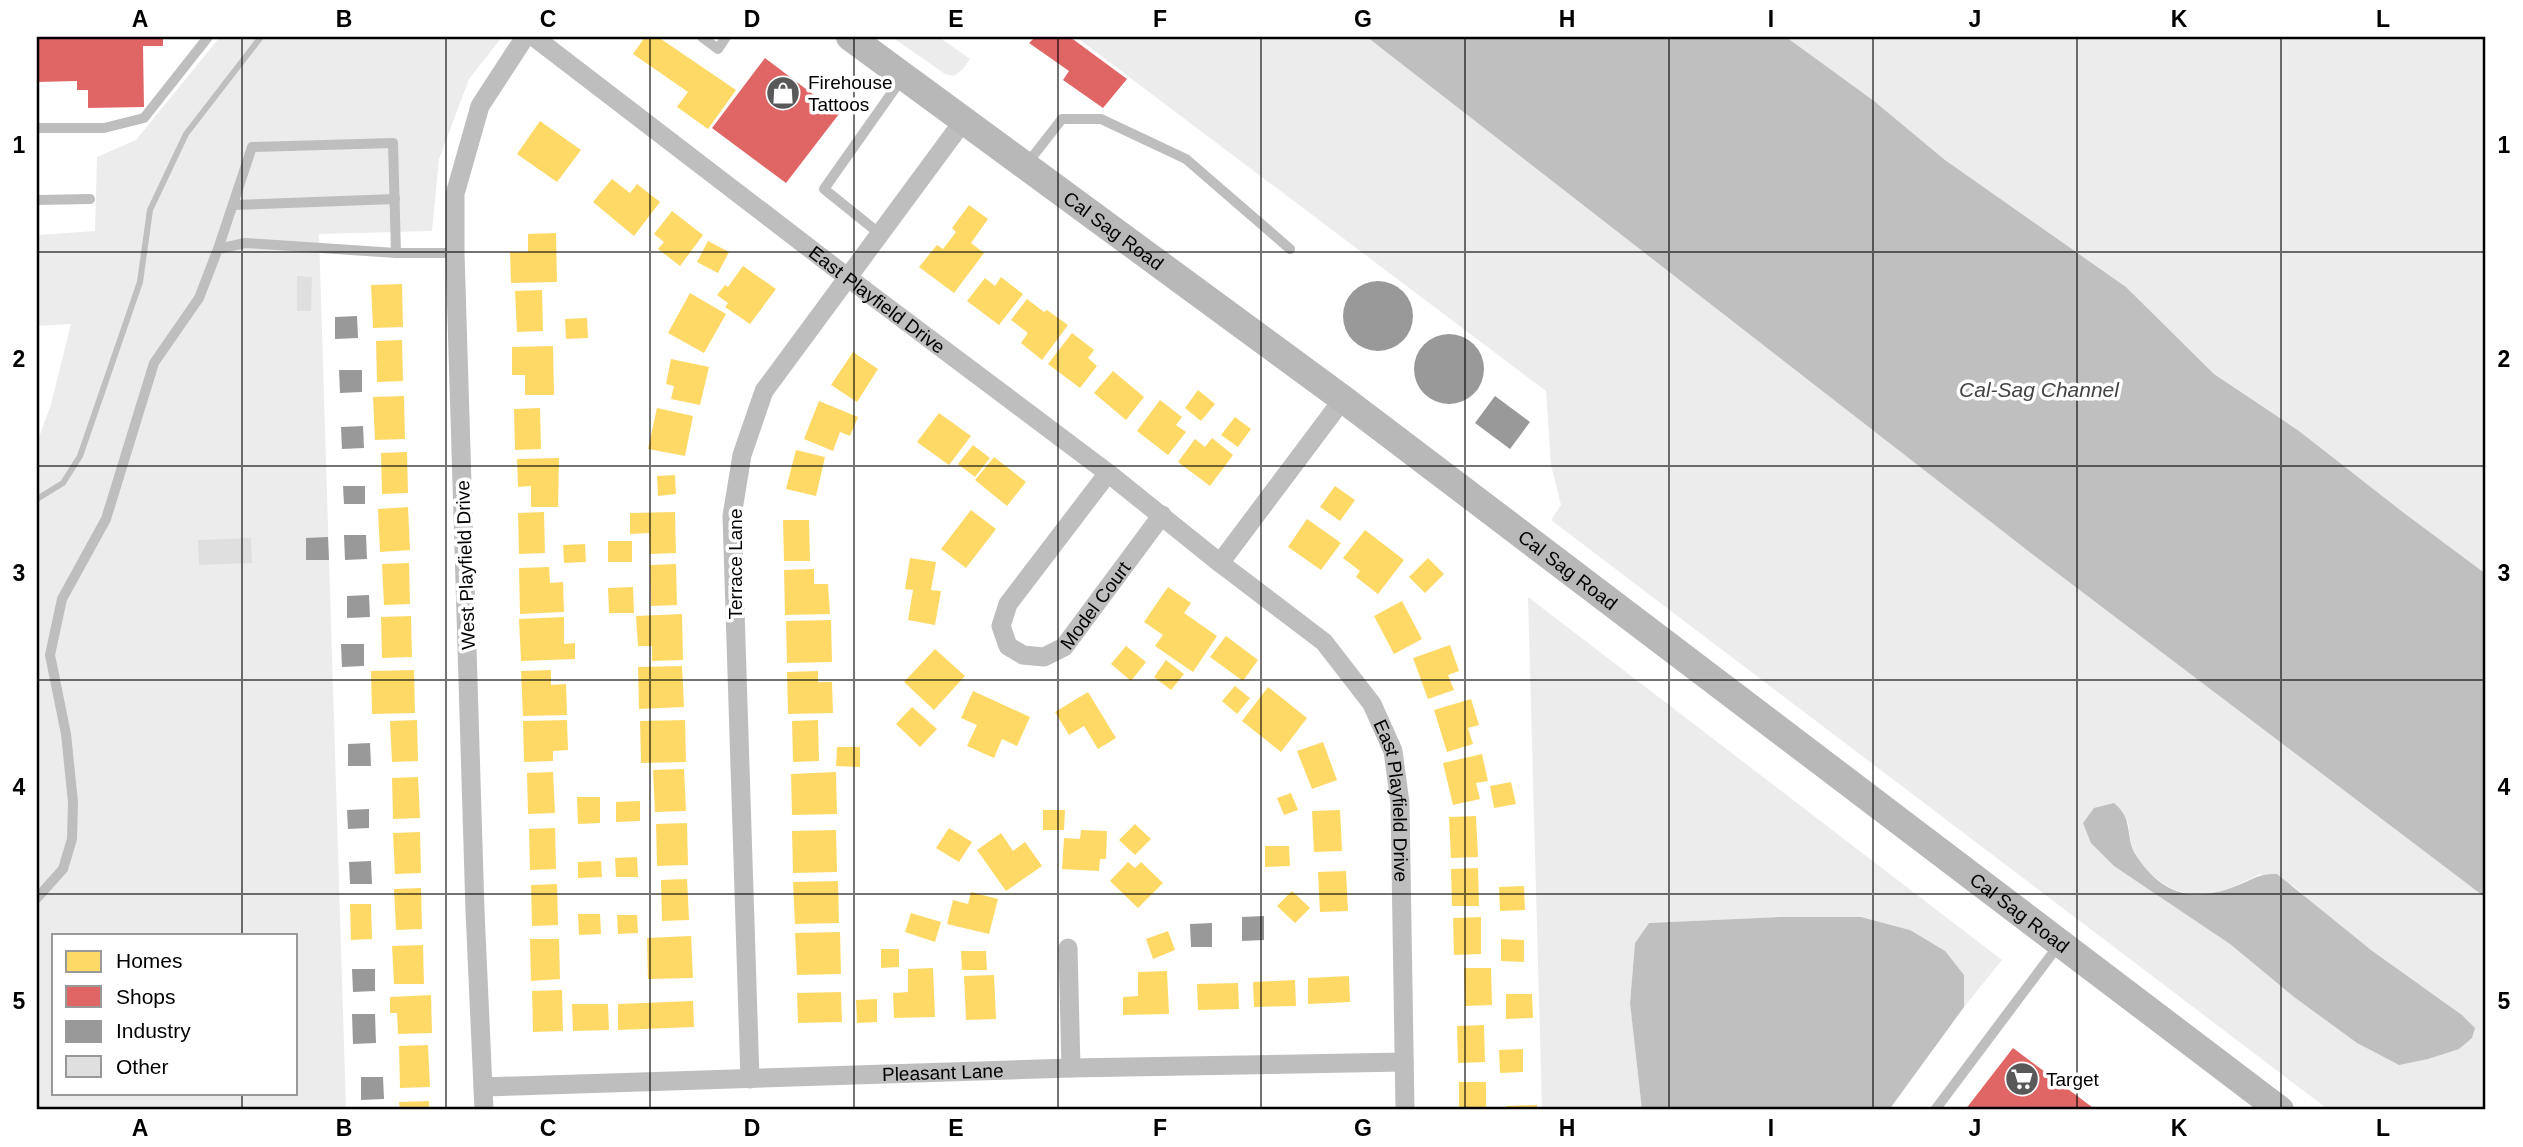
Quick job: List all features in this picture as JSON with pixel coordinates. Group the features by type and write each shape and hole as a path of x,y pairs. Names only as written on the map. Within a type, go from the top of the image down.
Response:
{"main road":[{"name":"Cal Sag Road","path":"850,37 1343,399 2280,1110"}],"street":[{"name":"West Playfield Drive","path":"484,1110 455,194 480,106 525,37"},
{"name":"East Playfield Drive","path":"534,37 1108,473 1324,642 1372,704 1393,751 1400,803 1405,1110"},
{"name":"Terrace Lane","path":"750,1079 732,516 742,455 764,391 964,120"},
{"path":"1220,563 1343,399"},
{"name":"Model Court","path":"1108,473 1008,604 1001,626 1008,646 1023,655 1044,657 1064,647 1162,515"},
{"path":"1068,948 1071,1068"},
{"name":"Pleasant Lane","path":"483,1087 1071,1068 1404,1062"}],"lane":[{"path":"37,128 104,128 144,118 208,37"},
{"path":"702,37 718,49 726,37"},
{"path":"880,234 824,189 904,75"},
{"path":"1026,166 1062,119 1101,119 1186,159 1290,249"},
{"path":"37,898 63,869 72,839 73,802 66,734 50,655 62,599 78,565 106,519 154,363 199,298 252,147 393,143 396,253"},
{"path":"37,200 90,199"},
{"path":"233,205 395,199"},
{"path":"218,249 245,243 396,253 455,253"},
{"path":"1936,1110 2060,942"}],"shaded area":[{"path":"220,37 502,37 469,79 439,159 432,231 319,234 346,1110 37,1110 37,443 51,404 71,324 37,326 37,235 95,231 97,157 136,140"},
{"path":"892,37 939,37 970,59 954,76 945,74"},
{"path":"1076,37 1367,37 1402,63 2036,557 2486,898 2486,1110 2329,1110 1551,520 1561,505 1551,465 1546,391","holes":["2128,822 2135,855 2145,869 2165,884 2178,891 2204,894 2231,888 2260,874 2294,886 2317,908 2371,950 2462,1015 2399,1065 2357,1043 2294,997 2083,823"]},
{"path":"1786,37 2486,37 2486,574 2299,431 2214,374 2126,287 1945,160 1874,101"},
{"path":"1528,597 2002,960 1964,1007 1964,975 1910,930 1861,917 1780,917 1649,923 1635,943 1630,1003 1642,1110 1542,1110"}],"water":[{"name":"Cal-Sag Channel","path":"1367,37 1786,37 1874,101 1945,160 2126,287 2214,374 2299,431 2486,574 2486,898 2036,557"},
{"path":"2114,803 2125,816 2133,850 2157,880 2180,892 2206,894 2260,876 2277,874 2371,950 2462,1015 2475,1028 2472,1038 2459,1049 2399,1065 2357,1043 2294,997 2230,944 2114,866 2091,843 2083,823 2094,808"},
{"path":"1780,917 1861,917 1910,930 1945,951 1964,975 1964,1007 1889,1110 1642,1110 1630,1003 1635,943 1649,923"}],"building: Homes":[{"path":"645,37 658,37 736,90 708,129 677,107 688,92 633,54"},
{"path":"540,121 581,150 557,182 517,154"},
{"path":"612,179 630,193 637,184 660,202 634,236 593,202"},
{"path":"969,205 988,219 971,243 984,253 954,293 919,267 937,245 943,249 956,232 952,228"},
{"path":"672,211 703,235 680,266 658,249 664,242 654,234"},
{"path":"556,233 557,282 511,283 510,252 528,252 528,234"},
{"path":"708,241 729,252 718,273 697,262"},
{"path":"743,266 776,289 750,324 725,307 728,303 717,295 725,285 728,287"},
{"path":"1001,277 1023,294 999,325 967,301 985,278 995,286"},
{"path":"402,284 403,327 373,328 371,285"},
{"path":"542,290 543,331 517,332 515,291"},
{"path":"690,293 726,314 704,353 668,333"},
{"path":"1027,299 1068,325 1042,360 1021,343 1028,333 1011,320"},
{"path":"587,318 588,338 566,339 565,319"},
{"path":"1072,333 1094,350 1088,358 1097,366 1080,388 1048,364"},
{"path":"402,340 403,381 377,382 376,341"},
{"path":"553,346 554,395 525,395 525,375 512,375 512,347"},
{"path":"853,352 878,369 857,402 831,385"},
{"path":"671,359 709,367 700,405 671,399 674,386 666,384"},
{"path":"1113,371 1144,397 1126,420 1094,393"},
{"path":"1198,390 1215,404 1201,421 1185,408"},
{"path":"404,396 405,439 375,440 373,397"},
{"path":"1160,400 1182,417 1176,425 1186,432 1168,455 1137,431"},
{"path":"819,401 858,417 850,436 840,432 833,451 804,439"},
{"path":"540,408 541,449 515,450 514,409"},
{"path":"657,408 693,416 685,456 648,449"},
{"path":"939,413 971,436 949,465 917,442"},
{"path":"1235,417 1251,429 1238,447 1221,435"},
{"path":"1212,438 1233,455 1210,486 1178,462 1195,439 1205,447"},
{"path":"973,445 990,458 975,477 958,464"},
{"path":"796,450 825,457 816,496 786,489"},
{"path":"407,452 408,493 382,494 381,453"},
{"path":"994,457 1026,482 1007,506 975,480"},
{"path":"559,458 558,507 531,507 531,486 518,487 517,459"},
{"path":"675,475 676,494 658,496 657,476"},
{"path":"1335,486 1355,500 1340,521 1320,507"},
{"path":"408,507 410,550 380,552 378,509"},
{"path":"971,510 996,529 966,568 941,549"},
{"path":"544,512 545,553 519,554 518,513"},
{"path":"675,512 676,553 650,554 649,533 630,534 630,513"},
{"path":"1307,519 1341,543 1321,570 1288,547"},
{"path":"783,520 809,520 810,561 784,561"},
{"path":"1365,530 1404,560 1378,594 1356,577 1360,571 1343,558"},
{"path":"608,541 632,541 632,562 608,562"},
{"path":"585,544 586,562 564,563 563,545"},
{"path":"910,558 936,562 931,590 941,591 935,625 908,620 913,590 905,589"},
{"path":"1428,558 1444,574 1425,593 1409,577"},
{"path":"409,563 410,604 384,605 382,564"},
{"path":"676,564 677,605 651,606 650,565"},
{"path":"549,567 550,583 563,582 564,612 520,614 519,568"},
{"path":"814,569 814,584 828,584 830,614 785,615 784,570"},
{"path":"633,587 634,613 609,613 608,588"},
{"path":"1168,587 1191,603 1184,613 1217,636 1193,672 1155,646 1163,635 1144,622"},
{"path":"1402,601 1422,639 1394,654 1374,616"},
{"path":"682,614 683,660 652,661 652,646 638,646 636,616"},
{"path":"411,616 412,657 382,658 381,617"},
{"path":"564,617 564,644 575,643 575,659 521,661 519,619"},
{"path":"831,620 832,662 787,663 786,621"},
{"path":"1226,636 1258,660 1243,681 1210,657"},
{"path":"1450,645 1459,671 1448,675 1454,690 1428,699 1413,658"},
{"path":"1126,646 1146,662 1131,681 1111,664"},
{"path":"935,649 965,676 934,710 904,682"},
{"path":"1166,660 1184,674 1171,690 1154,677"},
{"path":"682,666 684,707 639,709 638,667"},
{"path":"414,670 415,713 372,714 371,671"},
{"path":"551,670 551,685 566,684 567,715 523,716 521,671"},
{"path":"818,671 818,682 832,682 833,713 788,714 787,672"},
{"path":"1235,686 1250,698 1237,714 1222,701"},
{"path":"1268,687 1307,718 1281,752 1242,721"},
{"path":"973,691 1030,717 1017,746 1002,739 994,758 967,746 977,725 961,718"},
{"path":"1088,692 1116,738 1098,749 1084,726 1069,735 1055,712"},
{"path":"1471,699 1479,725 1468,728 1473,744 1447,752 1434,710"},
{"path":"912,707 937,729 920,747 896,724"},
{"path":"417,720 418,761 392,762 390,721"},
{"path":"567,720 568,750 553,751 553,761 524,762 523,721"},
{"path":"685,720 686,762 641,763 640,721"},
{"path":"818,720 819,761 793,762 792,721"},
{"path":"1323,742 1337,780 1312,789 1297,751"},
{"path":"837,747 860,747 860,767 836,766"},
{"path":"1482,754 1488,781 1476,783 1480,799 1453,805 1443,763"},
{"path":"684,769 686,811 655,812 653,770"},
{"path":"553,772 555,813 528,814 527,773"},
{"path":"836,772 837,814 792,815 791,774"},
{"path":"418,777 420,818 393,819 392,778"},
{"path":"1511,782 1516,804 1494,808 1490,786"},
{"path":"1291,793 1298,810 1284,815 1277,798"},
{"path":"577,797 600,797 600,823 578,824"},
{"path":"640,801 640,821 616,822 616,802"},
{"path":"1043,810 1065,810 1064,830 1043,830"},
{"path":"1340,810 1342,851 1314,852 1312,811"},
{"path":"1476,816 1478,857 1451,858 1449,817"},
{"path":"687,823 688,865 657,866 656,824"},
{"path":"1135,824 1151,839 1135,855 1119,840"},
{"path":"555,828 556,869 530,870 529,829"},
{"path":"949,828 972,842 959,862 936,848"},
{"path":"836,830 837,872 793,873 792,831"},
{"path":"1081,830 1107,831 1106,859 1100,859 1099,871 1062,869 1064,838 1080,839"},
{"path":"420,832 421,873 395,874 393,833"},
{"path":"1001,833 1013,851 1025,842 1042,866 1006,891 977,850"},
{"path":"1265,846 1289,846 1290,866 1265,867"},
{"path":"637,857 638,877 616,877 615,858"},
{"path":"601,861 602,877 578,878 578,862"},
{"path":"1128,862 1135,868 1141,862 1163,883 1138,908 1110,881"},
{"path":"1478,868 1479,906 1452,906 1451,869"},
{"path":"1346,871 1348,911 1320,912 1318,872"},
{"path":"687,879 689,920 662,921 661,880"},
{"path":"838,881 839,923 795,924 793,882"},
{"path":"557,884 558,925 532,926 531,885"},
{"path":"1524,886 1525,910 1500,911 1499,887"},
{"path":"421,888 422,929 396,930 394,889"},
{"path":"1292,891 1310,908 1295,923 1277,906"},
{"path":"971,892 998,899 989,934 947,924 953,900 968,904"},
{"path":"350,904 371,904 372,939 351,940"},
{"path":"911,913 941,922 935,942 905,932"},
{"path":"578,914 600,914 601,934 579,935"},
{"path":"617,915 637,915 638,933 618,934"},
{"path":"1481,917 1481,954 1454,955 1453,918"},
{"path":"1168,931 1175,950 1153,959 1146,939"},
{"path":"840,932 841,974 797,975 795,933"},
{"path":"691,936 693,978 648,979 647,938"},
{"path":"530,939 559,939 560,979 531,981"},
{"path":"1501,939 1524,940 1524,962 1501,961"},
{"path":"423,945 424,984 394,984 392,946"},
{"path":"881,949 899,949 899,967 881,968"},
{"path":"961,951 986,951 987,970 962,970"},
{"path":"933,968 935,1017 894,1018 893,993 908,992 908,969"},
{"path":"1464,968 1491,968 1492,1005 1465,1006"},
{"path":"1167,971 1169,1014 1123,1015 1123,997 1138,996 1138,972"},
{"path":"994,975 996,1019 966,1020 964,976"},
{"path":"1349,976 1350,1002 1308,1004 1308,978"},
{"path":"1295,980 1296,1006 1254,1007 1253,982"},
{"path":"1238,983 1239,1009 1198,1010 1197,984"},
{"path":"562,990 563,1031 533,1032 532,991"},
{"path":"841,992 842,1022 798,1023 797,993"},
{"path":"1506,994 1532,994 1533,1018 1506,1019"},
{"path":"431,995 432,1033 398,1034 397,1013 390,1013 390,997"},
{"path":"877,999 877,1022 857,1023 856,1000"},
{"path":"693,1001 694,1027 618,1030 618,1004"},
{"path":"572,1004 608,1004 609,1030 573,1031"},
{"path":"1484,1025 1485,1062 1458,1063 1457,1026"},
{"path":"428,1045 430,1087 400,1088 399,1046"},
{"path":"1523,1049 1523,1072 1500,1073 1499,1050"},
{"path":"1459,1082 1486,1082 1486,1110 1459,1110"},
{"path":"429,1101 429,1110 400,1110 399,1102"},
{"path":"1537,1105 1537,1110 1506,1110 1506,1106"}],"building: Shops":[{"path":"37,37 163,37 163,46 143,46 144,107 88,108 88,90 77,90 77,81 37,82"},
{"path":"1035,37 1070,37 1127,79 1103,108 1063,80 1069,71 1029,43"},
{"path":"765,58 839,114 786,183 712,128"},
{"name":"Target","path":"2013,1048 2096,1110 1965,1110"}],"building: Industry":[{"path":"1385,281 1398,287 1407,296 1411,302 1411,330 1403,341 1392,349 1371,351 1353,341 1345,330 1343,309 1353,291 1364,283"},
{"path":"357,316 358,338 335,339 335,317"},
{"path":"1456,334 1469,340 1478,349 1482,355 1482,383 1474,394 1463,402 1442,404 1424,394 1416,383 1414,362 1424,344 1435,336"},
{"path":"339,370 362,370 362,392 340,393"},
{"path":"1495,396 1530,422 1510,449 1475,423"},
{"path":"363,426 364,448 342,449 341,427"},
{"path":"343,486 365,486 365,504 344,504"},
{"path":"344,535 366,535 367,559 345,560"},
{"path":"328,537 329,560 306,560 306,538"},
{"path":"369,595 370,617 347,618 347,596"},
{"path":"341,644 364,644 364,666 342,667"},
{"path":"370,743 371,766 348,766 348,744"},
{"path":"369,809 369,828 348,829 347,810"},
{"path":"371,861 372,884 350,884 349,862"},
{"path":"1264,916 1264,940 1242,941 1242,917"},
{"path":"1212,923 1212,947 1191,947 1190,924"},
{"path":"352,969 375,969 375,991 353,992"},
{"path":"352,1014 375,1014 376,1043 353,1044"},
{"path":"361,1077 383,1077 384,1099 361,1100"}],"building: Other":[{"path":"297,276 312,277 311,311 297,311"},
{"path":"251,538 252,563 199,565 198,540"}],"waterway":[{"path":"37,499 63,483 80,456 140,282 150,210 186,134 261,37"}],"place":[{"name":"Firehouse Tattoos","path":"783,93"},
{"name":"Target","path":"2022,1079"}]}
